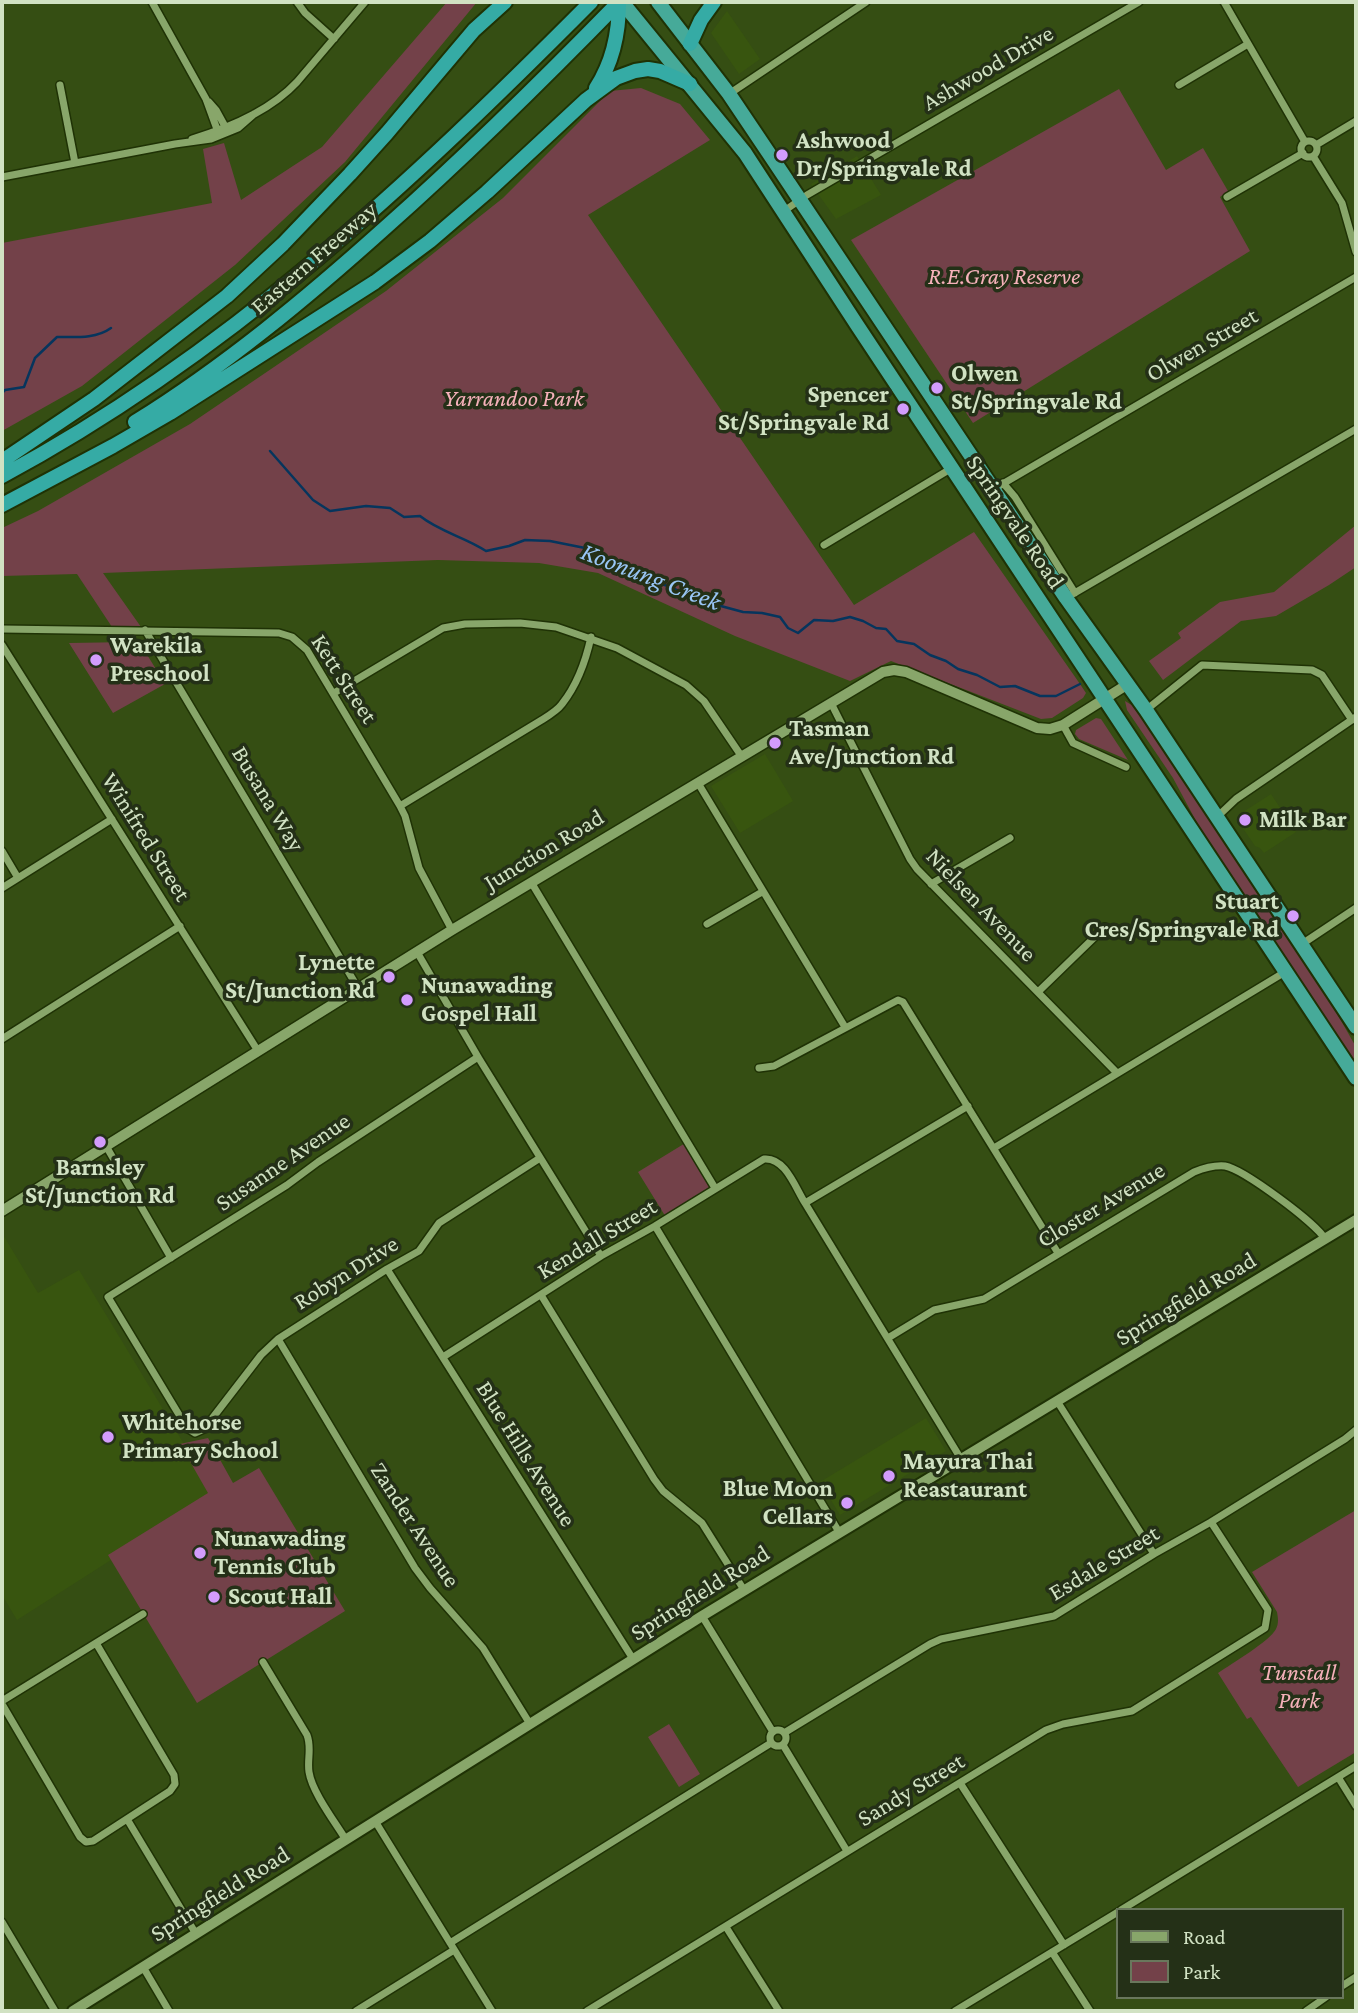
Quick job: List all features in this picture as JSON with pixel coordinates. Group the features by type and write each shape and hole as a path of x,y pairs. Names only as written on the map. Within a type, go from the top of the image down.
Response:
{"highway":[{"path":"2,461 105,391 227,296 283,244 387,133 456,49 490,2"},
{"path":"456,49 483,20 505,2"},
{"name":"Eastern Freeway","path":"2,476 67,439 155,383 283,289 351,231 464,127 591,2"},
{"path":"586,100 606,71 614,50 619,27 620,2"},
{"name":"Eastern Freeway","path":"2,503 163,405 260,335 363,248 473,148 620,2"},
{"name":"Springvale Road","path":"620,2 745,153 1356,1078"},
{"name":"Springvale Road","path":"658,2 729,94 999,486 1356,1027"},
{"path":"690,44 701,20 714,2"},
{"path":"2,503 113,446 178,408 374,282 449,226 586,100 616,78 635,71 655,70 690,84"}],"main road":[{"name":"Springfield Road","path":"73,2011 744,1590 1356,1220"}],"street":[{"path":"152,2 223,132"},
{"path":"296,2 334,39"},
{"path":"2,177 200,141 246,122 293,87 365,2"},
{"path":"729,94 866,2"},
{"name":"Ashwood Drive","path":"784,211 1139,2"},
{"path":"1224,2 1306,142"},
{"path":"1179,85 1248,44"},
{"path":"60,85 75,163"},
{"path":"1316,145 1356,121"},
{"path":"1306,142 1316,145 1317,151 1313,156"},
{"path":"1306,142 1302,147 1303,153 1309,157 1313,156"},
{"path":"1227,197 1303,153"},
{"path":"1313,156 1342,203 1356,252"},
{"name":"Olwen Street","path":"999,486 1356,277"},
{"path":"1071,595 1356,429"},
{"path":"824,545 952,468"},
{"path":"334,693 443,628 466,624 520,623 556,627 617,648 686,685 704,701 742,757"},
{"name":"Kett Street","path":"2,629 279,633 299,641 334,693 400,806 419,868 452,930"},
{"name":"Busana Way","path":"145,630 358,988"},
{"path":"400,806 561,706 573,687 591,638"},
{"name":"Winifred Street","path":"2,645 258,1051"},
{"path":"1146,710 1202,666 1312,670 1322,675 1354,719 1237,799 1217,817"},
{"name":"Junction Road","path":"2,1211 416,952 883,672 906,672 1037,728 1050,729 1063,725"},
{"path":"1126,766 1073,743 1063,725 1128,684"},
{"name":"Nielsen Avenue","path":"831,703 909,859 1117,1073"},
{"path":"698,783 845,1027"},
{"path":"2,888 112,819"},
{"path":"931,884 1010,838"},
{"path":"2,851 18,877"},
{"path":"531,882 715,1188"},
{"path":"707,924 762,891"},
{"path":"1301,944 1356,908"},
{"path":"2,1039 180,926"},
{"path":"1038,992 1105,927"},
{"path":"416,952 601,1256"},
{"path":"994,1148 1286,972"},
{"path":"759,1068 774,1066 898,1000 903,1002 1058,1253"},
{"name":"Susanne Avenue","path":"187,1428 108,1297 287,1185 478,1057"},
{"path":"961,1459 805,1203 968,1106"},
{"path":"106,1146 171,1258"},
{"name":"Robyn Drive","path":"187,1428 195,1433 204,1429 261,1355 278,1339 419,1251 439,1223 540,1158"},
{"name":"Kendall Street","path":"443,1357 601,1256 764,1159 772,1158 780,1163 805,1203"},
{"name":"Closter Avenue","path":"888,1338 934,1310 984,1299 1194,1172 1211,1166 1227,1166 1245,1175 1316,1227 1325,1239"},
{"path":"654,1226 839,1532"},
{"name":"Blue Hills Avenue","path":"387,1269 633,1660"},
{"path":"541,1295 654,1479 663,1491 702,1523 744,1590"},
{"name":"Zander Avenue","path":"278,1339 415,1568 484,1648 530,1724"},
{"path":"1057,1401 1154,1554"},
{"name":"Esdale Street","path":"784,1733 941,1639 1054,1616 1356,1430"},
{"name":"Sandy Street","path":"587,2011 1045,1730 1132,1711 1265,1628 1268,1610 1210,1522"},
{"path":"96,1643 174,1775 175,1784 170,1791 86,1842 80,1837 2,1703 96,1643 143,1614"},
{"path":"702,1616 773,1732"},
{"path":"263,1662 307,1735 311,1780 346,1840"},
{"path":"771,1743 773,1732 778,1730 784,1733 786,1738 783,1745"},
{"path":"771,1743 783,1745"},
{"path":"356,2011 452,1946 771,1743"},
{"path":"783,1745 847,1852"},
{"path":"1125,1908 1356,1766"},
{"path":"1338,1777 1356,1806"},
{"path":"960,1783 1064,1945"},
{"path":"127,1819 196,1934"},
{"path":"375,1821 492,2011"},
{"path":"955,2011 1116,1913"},
{"path":"2,1922 55,2011"},
{"path":"726,1927 779,2011"},
{"path":"1052,1952 1090,2011"},
{"path":"143,1967 169,2011"},
{"path":"1306,2011 1323,1999"}],"shaded area":[{"path":"727,11 760,59 739,74 711,33"},
{"path":"857,156 881,195 836,219 811,184"},
{"path":"765,754 793,801 740,833 711,786"},
{"path":"1271,794 1296,832 1264,853 1255,846 1238,821 1240,814"},
{"name":"Whitehorse Primary School","path":"2,1233 38,1293 79,1270 213,1492 109,1556 111,1560 17,1620 2,1595"},
{"path":"926,1418 946,1451 840,1515 820,1482"}],"green space":[{"path":"447,2 477,2 345,162 235,265 82,386 2,431 2,243 212,203 203,149 224,143 241,200 322,147"},
{"name":"Yarrandoo Park","path":"641,88 680,104 710,140 588,215 854,605 974,532 1086,693 1083,698 1052,718 1041,719 891,661 850,681 735,636 598,573 539,563 438,560 103,573 141,627 112,627 77,574 2,576 2,528 38,511 190,424 386,291 503,198 610,91"},
{"name":"R.E.Gray Reserve","path":"1119,89 1166,170 1203,148 1228,191 1220,197 1250,251 973,423 851,240"},
{"path":"1356,525 1356,567 1329,585 1276,616 1241,621 1163,680 1149,661 1181,638 1178,633 1220,602 1274,592"},
{"path":"131,642 143,648 165,684 113,713 69,643"},
{"path":"1125,701 1135,707 1327,996 1356,1047 1356,1064 1203,834 1173,778 1127,710"},
{"path":"1096,718 1101,719 1128,760 1079,739 1075,734 1076,730"},
{"path":"687,1142 715,1188 667,1219 638,1172"},
{"path":"208,1438 233,1483 259,1468 345,1611 197,1703 108,1555 208,1493 180,1444"},
{"name":"Tunstall Park","path":"1356,1510 1356,1752 1298,1787 1251,1717 1247,1719 1218,1673 1258,1646 1277,1627 1277,1612 1252,1572"},
{"path":"669,1724 700,1774 679,1787 648,1737"}],"waterway":[{"name":"Koonung Creek","path":"2,393 5,390 24,387 35,358 57,337 92,336 111,328"},
{"name":"Koonung Creek","path":"270,451 313,500 330,511 366,506 390,508 404,517 420,516 486,551 525,540 550,541 595,550 609,561 695,599 743,612 780,617 788,628 798,633 814,620 833,621 850,617 876,628 886,629 897,641 914,644 930,655 1000,687 1015,686 1040,696 1056,696 1080,684"}],"place":[{"name":"Ashwood Dr/Springvale Rd","path":"782,155"},
{"name":"Olwen St/Springvale Rd","path":"937,388"},
{"name":"Spencer St/Springvale Rd","path":"903,409"},
{"name":"Warekila Preschool","path":"96,660"},
{"name":"Tasman Ave/Junction Rd","path":"775,743"},
{"name":"Milk Bar","path":"1245,820"},
{"name":"Stuart Cres/Springvale Rd","path":"1293,916"},
{"name":"Lynette St/Junction Rd","path":"389,977"},
{"name":"Nunawading Gospel Hall","path":"407,1000"},
{"name":"Barnsley St/Junction Rd","path":"100,1142"},
{"name":"Whitehorse Primary School","path":"108,1437"},
{"name":"Mayura Thai Reastaurant","path":"889,1476"},
{"name":"Blue Moon Cellars","path":"847,1503"},
{"name":"Nunawading Tennis Club","path":"200,1553"},
{"name":"Scout Hall","path":"214,1597"}]}
